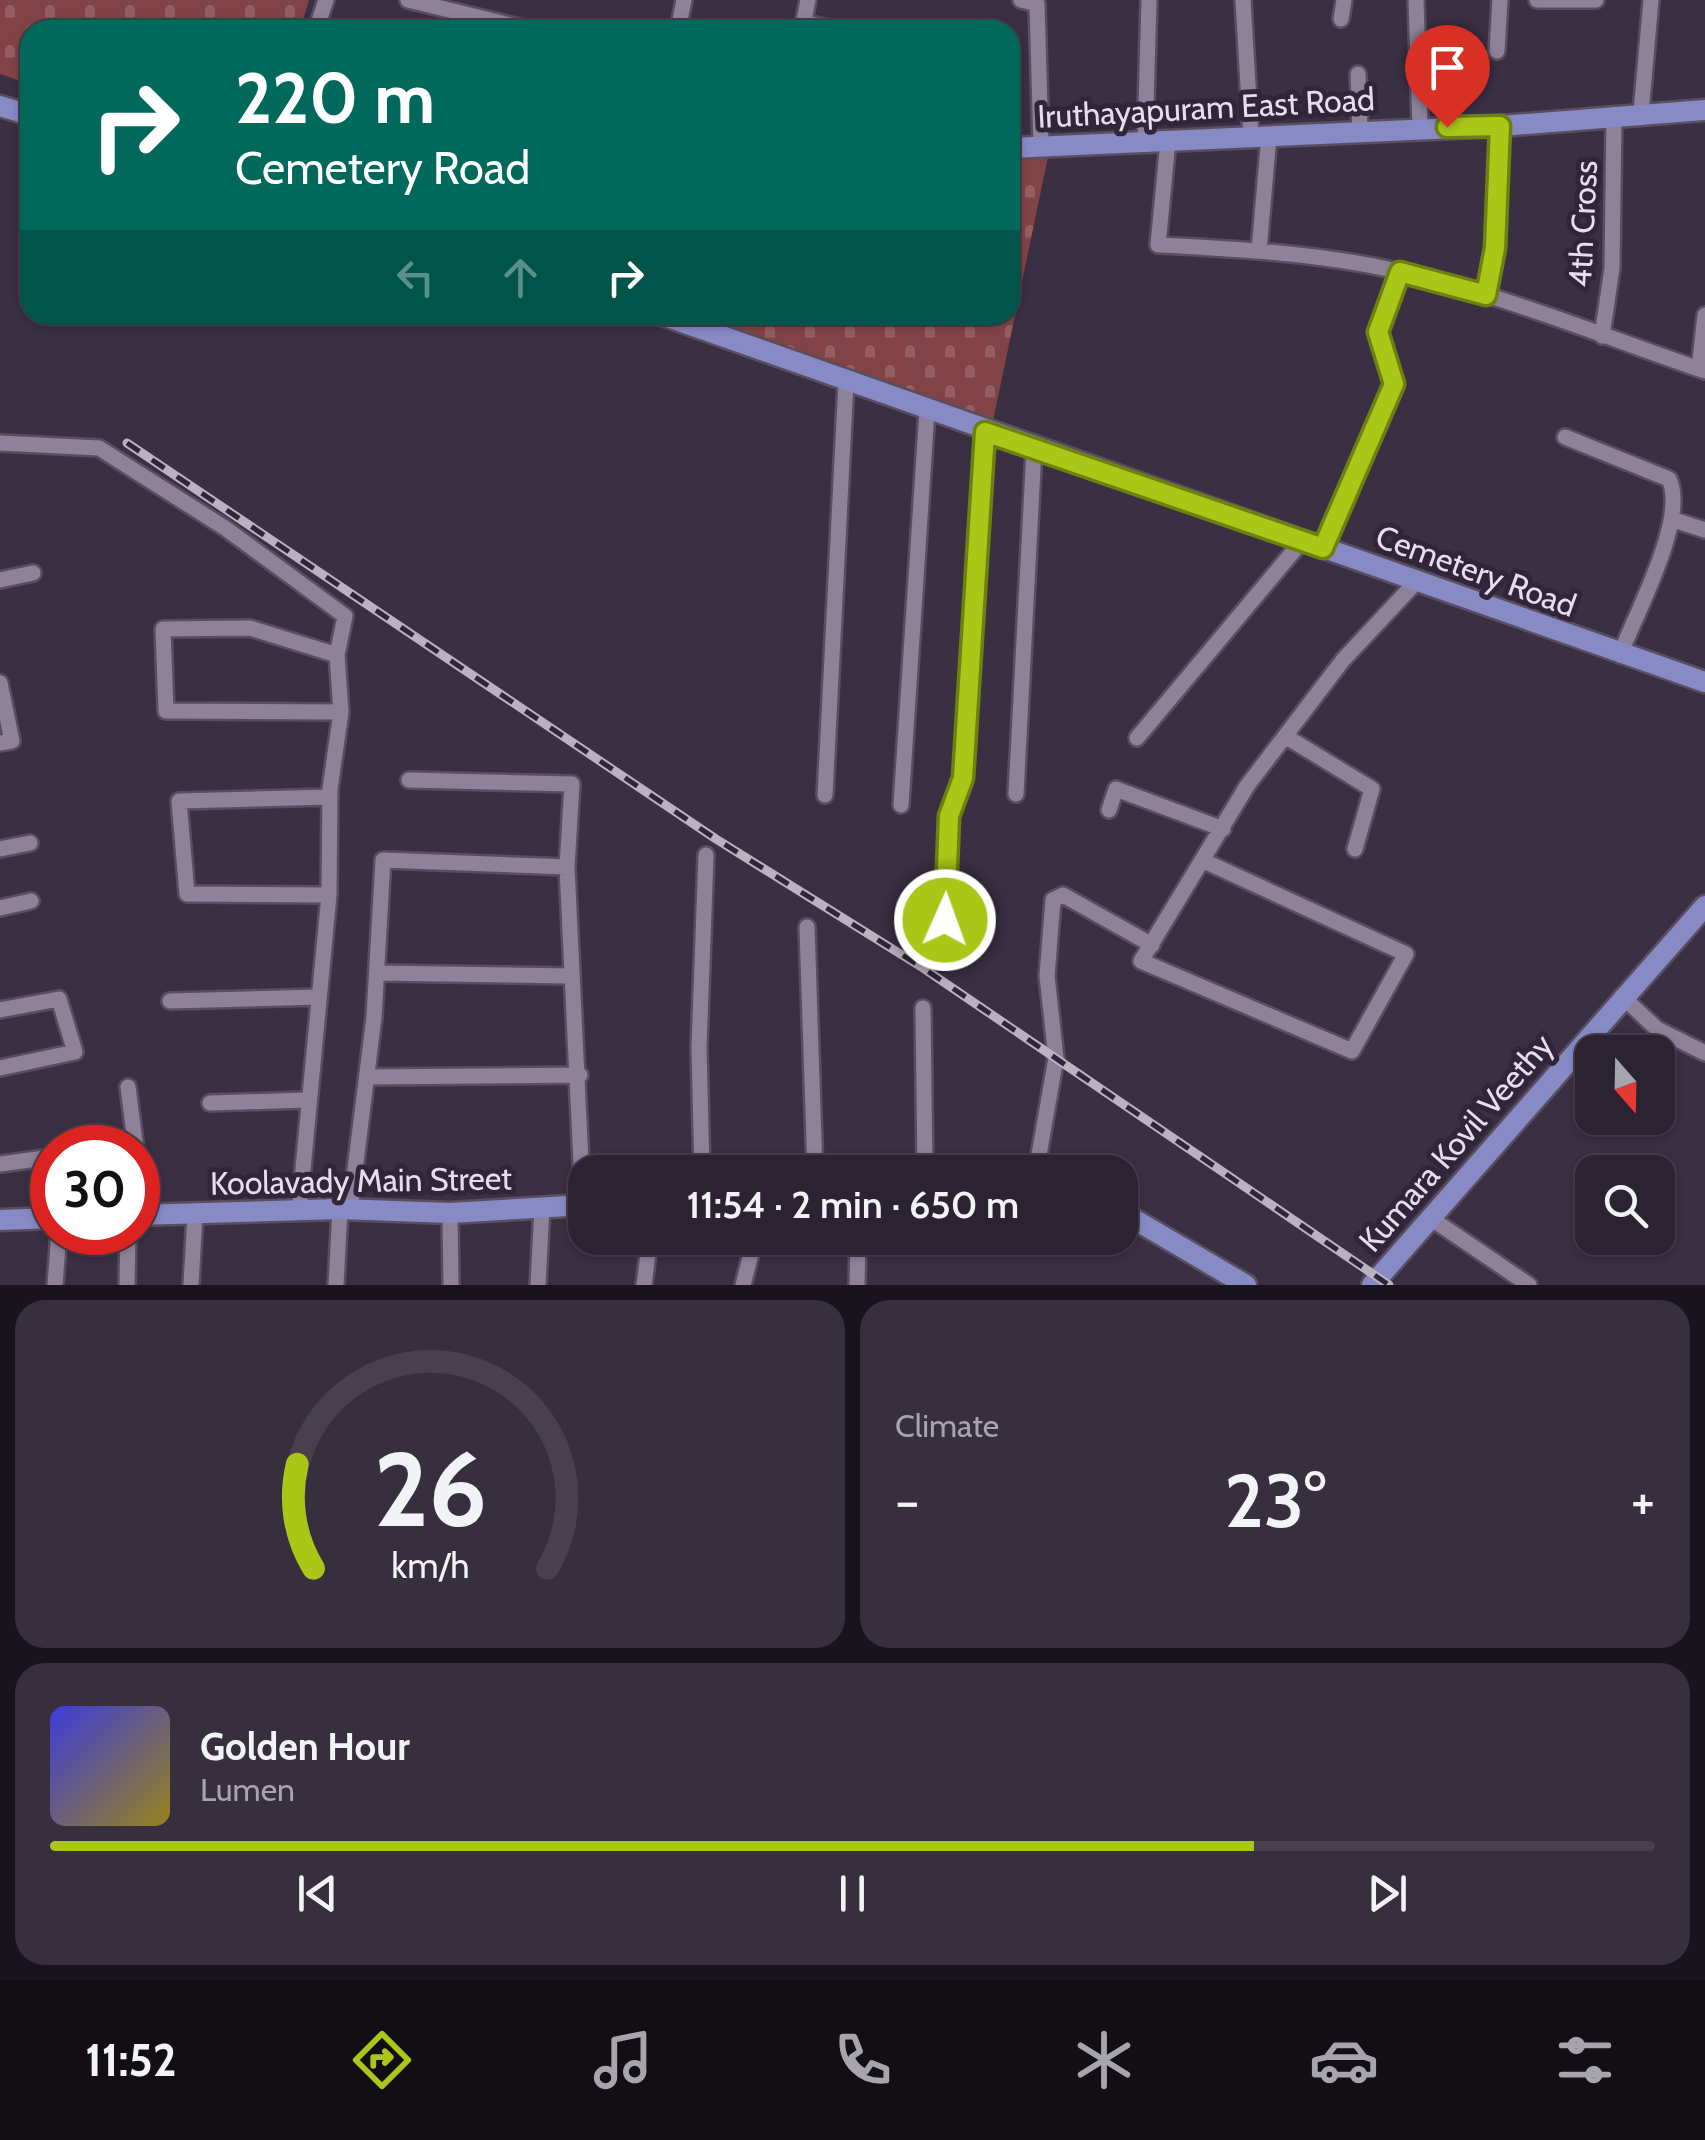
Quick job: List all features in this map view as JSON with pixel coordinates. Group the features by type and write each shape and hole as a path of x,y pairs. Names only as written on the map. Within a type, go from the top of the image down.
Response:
{"main road":[{"name":"Iruthayapuram East Road","path":"1020,147 1500,126 1705,110"},
{"name":"Cemetery Road","path":"689,325 1705,682"},
{"name":"Kumara Kovil Veethy","path":"1372,1285 1705,906"},
{"name":"Koolavady Main Street","path":"160,1214 345,1210 450,1213 568,1205"},
{"path":"0,1220 30,1219"},
{"path":"1138,1222 1246,1285"}],"street":[{"path":"408,0 490,20"},
{"path":"1021,0 1036,4 1041,146"},
{"path":"1146,142 1149,0"},
{"path":"1243,0 1260,136 1259,250"},
{"path":"1340,19 1344,0"},
{"path":"1416,0 1420,127"},
{"path":"1497,51 1500,0"},
{"path":"1537,0 1596,1"},
{"path":"1642,113 1652,0"},
{"path":"1358,74 1360,131"},
{"name":"4th Cross","path":"1602,336 1612,268 1614,115"},
{"path":"1486,295 1495,248 1500,126"},
{"path":"1168,142 1158,245 1259,250 1400,272 1486,295 1702,370 1705,315"},
{"path":"1323,548 1394,384 1378,332 1400,272"},
{"path":"825,795 846,382"},
{"path":"901,805 928,411"},
{"path":"945,920 949,816 963,778 985,432"},
{"path":"1565,437 1669,479 1677,495 1674,520 1620,655"},
{"path":"0,442 99,448 225,528 345,616 337,655 341,712 330,797 329,895 299,1212"},
{"path":"1016,794 1034,449"},
{"path":"1674,520 1705,530"},
{"path":"1137,738 1302,541"},
{"path":"0,580 33,573"},
{"path":"1204,861 1406,954 1352,1052 1141,961 1223,829 1285,736 1343,660 1417,581"},
{"path":"337,655 250,628 163,629 166,711 341,712"},
{"path":"0,683 12,741 0,743"},
{"path":"1285,736 1372,789 1355,849"},
{"path":"409,780 572,784 568,867 570,976 580,1075 582,1155"},
{"path":"1108,810 1116,790 1223,829"},
{"path":"329,895 187,894 179,801 330,797"},
{"path":"0,850 30,843"},
{"path":"702,1155 699,1047 706,855"},
{"path":"336,1285 367,1078 383,860 568,867"},
{"path":"1039,1155 1056,1058 1047,976 1053,900 1063,895 1152,945"},
{"path":"0,908 31,901"},
{"path":"807,927 814,1155"},
{"path":"377,973 570,976"},
{"path":"1622,996 1657,1028 1705,1053"},
{"path":"170,1001 320,997"},
{"path":"0,1010 60,999 75,1052 0,1068"},
{"path":"923,1008 924,1155"},
{"path":"367,1078 580,1075"},
{"path":"128,1087 133,1125"},
{"path":"210,1103 307,1100"},
{"path":"0,1164 30,1160"},
{"path":"538,1285 542,1206"},
{"path":"450,1213 451,1285"},
{"path":"191,1285 195,1214"},
{"path":"1429,1217 1529,1285"},
{"path":"54,1285 57,1255"},
{"path":"127,1285 128,1255"},
{"path":"644,1285 648,1255"},
{"path":"743,1285 751,1255"},
{"path":"857,1285 858,1255"}],"green space":[{"path":"0,0 309,0 303,20 20,20 20,81 0,74"},
{"path":"1049,152 1020,291 1020,153"},
{"path":"713,325 1013,325 993,421"}],"railway":[{"path":"127,443 716,839 923,968 1389,1285"}],"route":[{"path":"945,920 949,816 958,801 963,778 969,630 985,432 1323,548 1394,384 1378,332 1400,272 1486,295 1495,248 1500,126 1447,127"}]}
